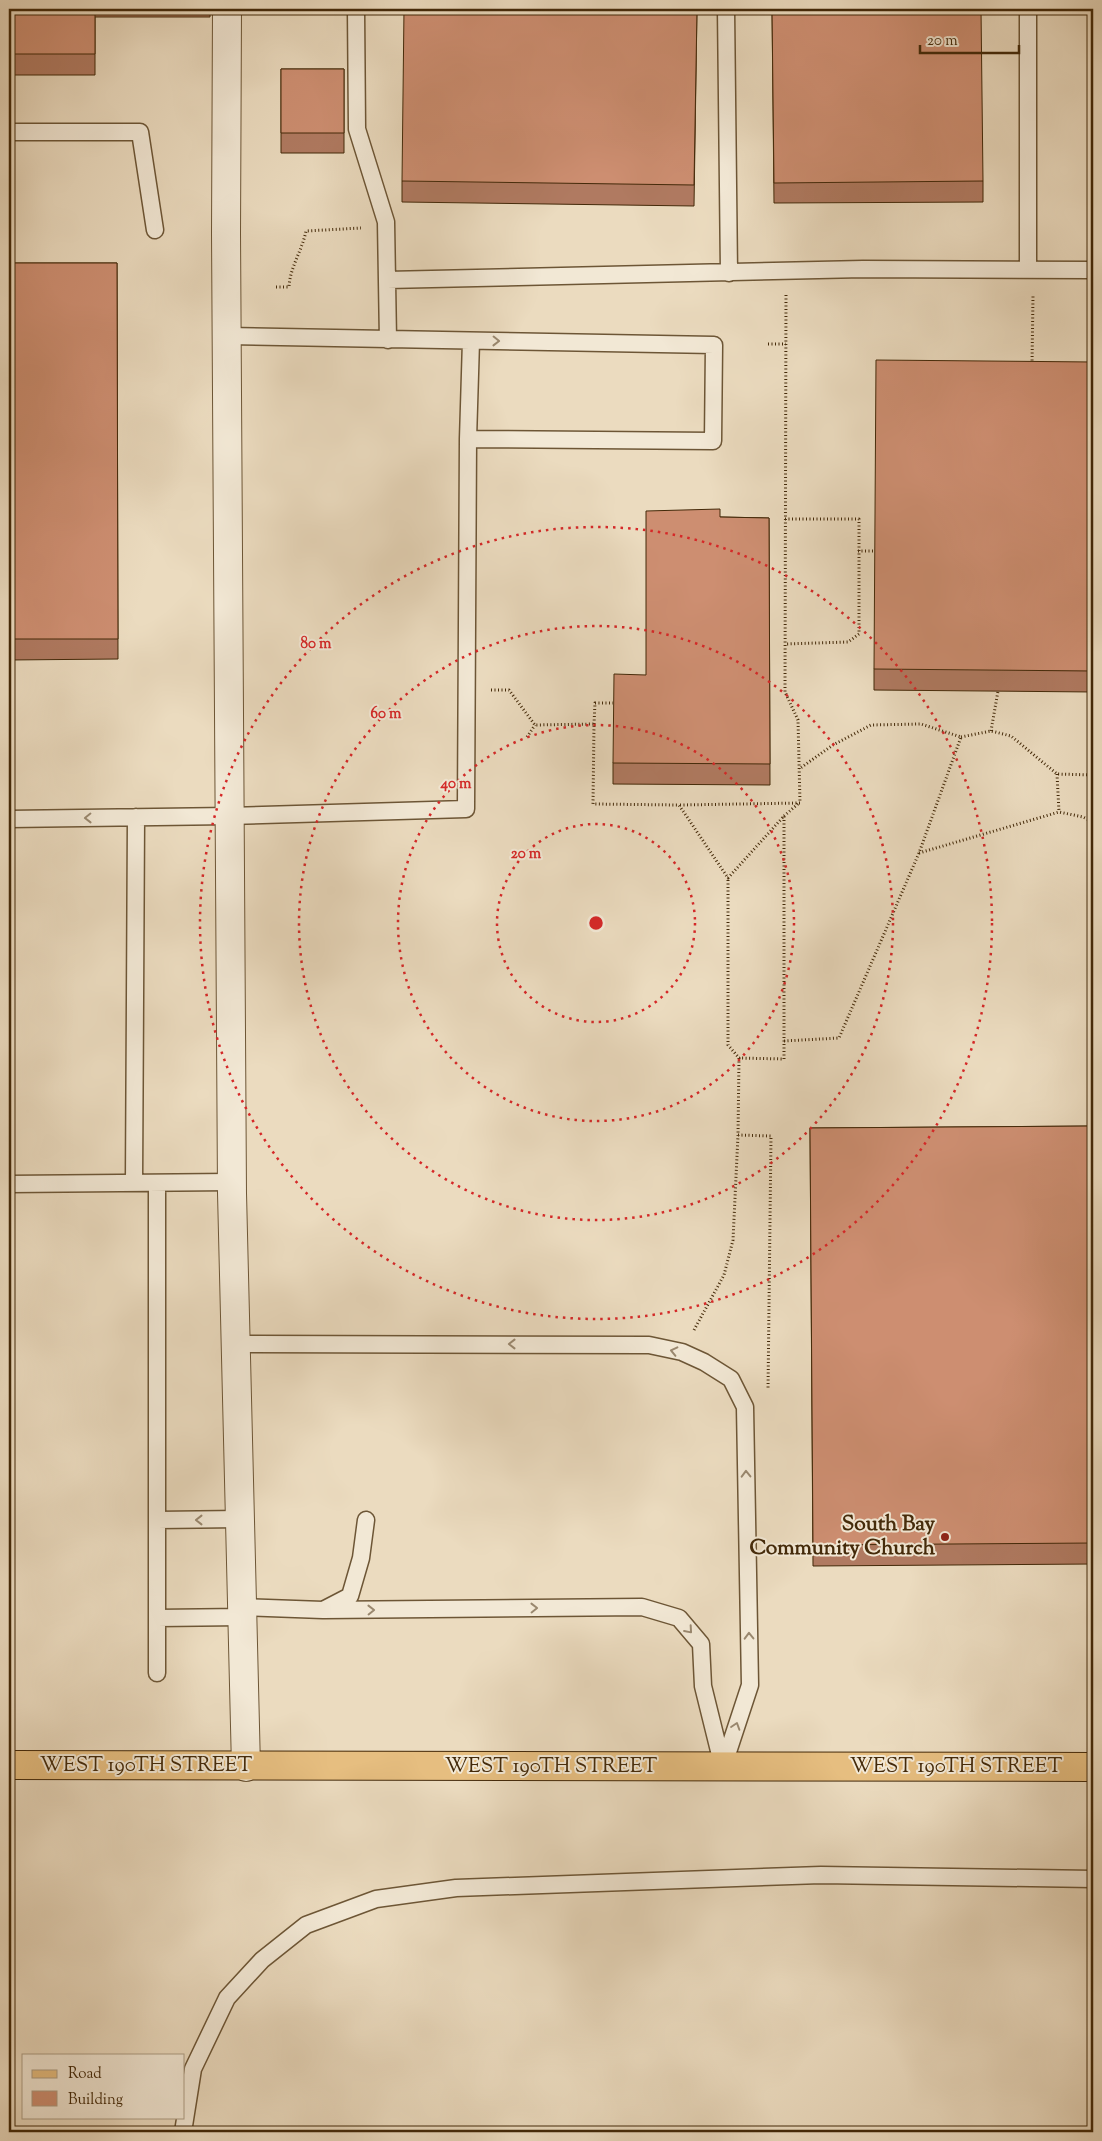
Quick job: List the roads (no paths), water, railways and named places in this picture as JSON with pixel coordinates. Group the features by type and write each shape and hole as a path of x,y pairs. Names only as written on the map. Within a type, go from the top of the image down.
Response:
{"main road":[{"name":"WEST 190TH STREET","path":"9,1765 246,1767 1093,1767"}],"street":[{"path":"227,9 232,1182 246,1767"}],"lane":[{"path":"356,9 357,129 386,226 388,340"},
{"path":"726,9 729,273"},
{"path":"1028,9 1030,270"},
{"path":"9,132 140,132 155,230"},
{"path":"387,280 863,269 1093,270"},
{"path":"227,336 714,345 713,441 468,438"},
{"path":"9,819 229,816 466,809 468,438 471,341"},
{"path":"134,1183 136,818"},
{"path":"9,1184 232,1182"},
{"path":"157,1183 157,1673"},
{"path":"236,1344 649,1345 682,1352 704,1362 731,1379 745,1407 750,1685 723,1767"},
{"path":"157,1520 240,1519"},
{"path":"322,1610 350,1596 360,1558 366,1520"},
{"path":"157,1618 242,1612 322,1610 642,1607 678,1618 701,1644 703,1686 723,1767"},
{"path":"183,2132 193,2069 227,1998 262,1960 306,1925 376,1899 456,1888 783,1876 1093,1879"}],"place":[{"name":"South Bay Community Church","path":"945,1537"}]}
